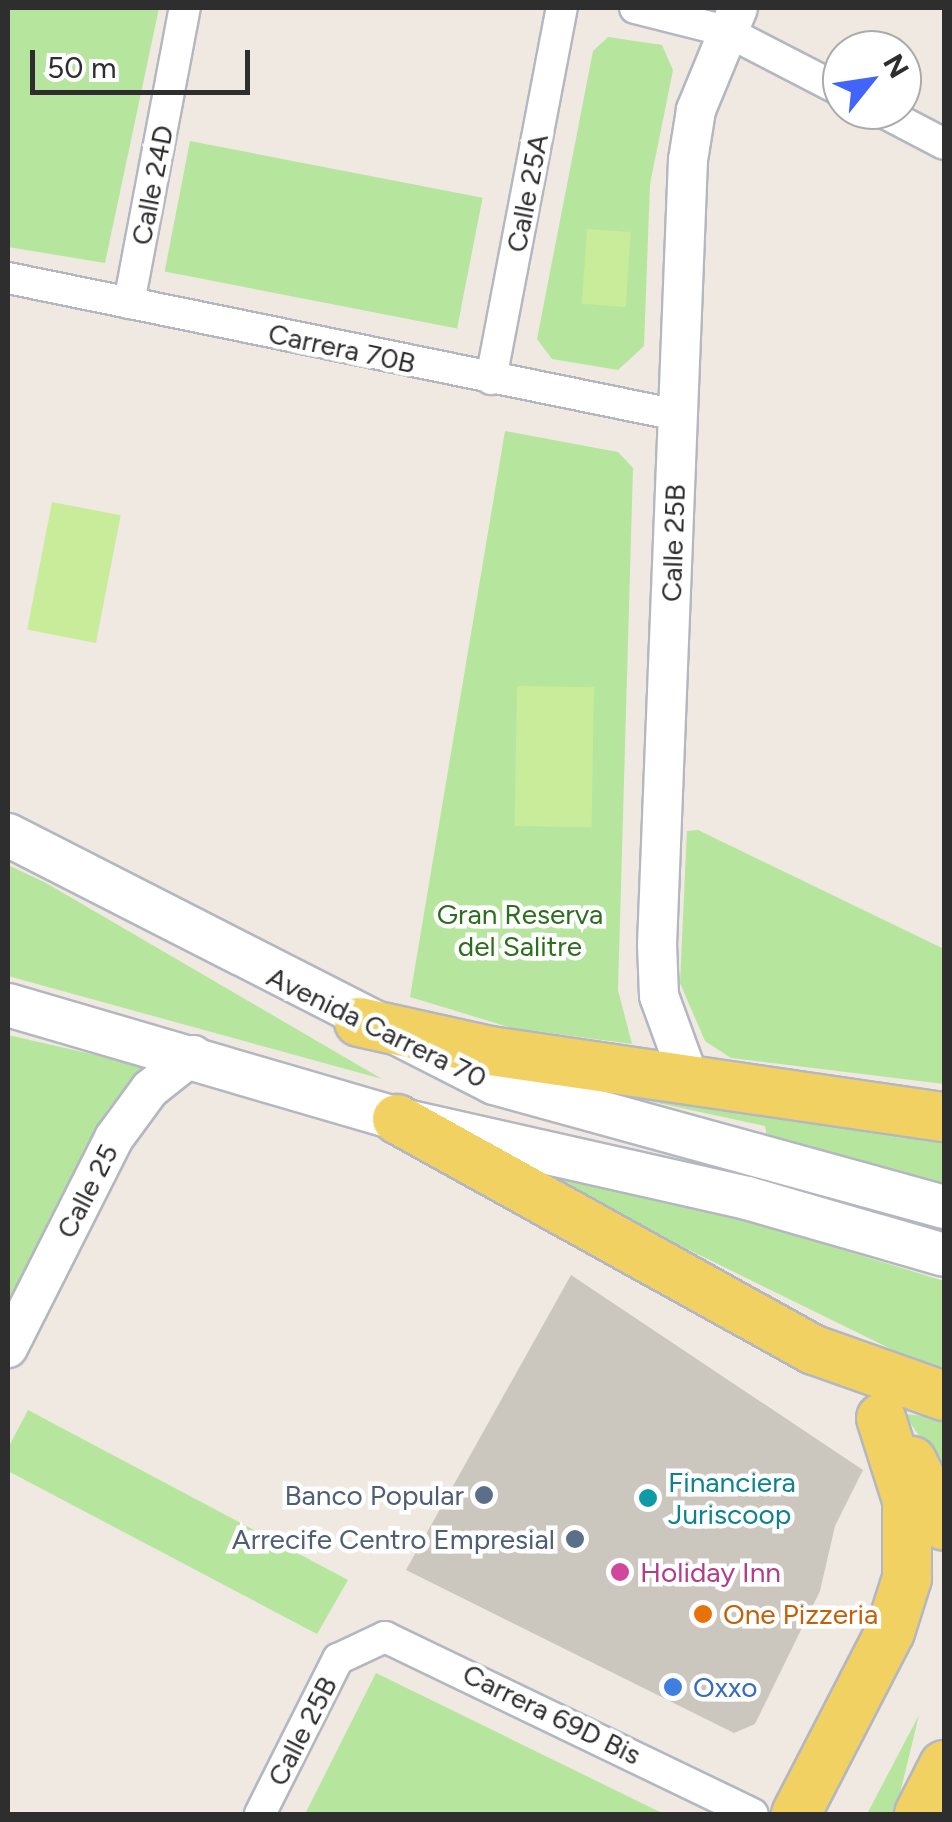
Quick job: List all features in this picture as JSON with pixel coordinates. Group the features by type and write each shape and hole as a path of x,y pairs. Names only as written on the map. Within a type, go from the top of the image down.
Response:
{"main road":[{"name":"Avenida Carrera 70","path":"8,834 359,1022 494,1084 944,1207"},
{"name":"Avenida Carrera 70","path":"8,1005 193,1055 397,1118 747,1198 944,1255"},
{"path":"359,1022 690,1081 944,1116"},
{"path":"397,1118 814,1350 944,1396"},
{"path":"814,1350 880,1418 944,1526"},
{"path":"796,1814 890,1632 907,1578 907,1500 880,1418"}],"street":[{"name":"Calle 24D","path":"130,303 185,8"},
{"name":"Calle 25A","path":"491,378 562,8"},
{"path":"635,8 732,20 822,78"},
{"name":"Calle 25B","path":"690,1081 660,996 657,944 677,415 688,160 732,20"},
{"path":"917,130 944,144"},
{"name":"Carrera 70B","path":"8,278 677,415"},
{"name":"Calle 25","path":"8,1348 114,1138 150,1089 193,1055"},
{"name":"Carrera 69D Bis","path":"346,1650 385,1637 752,1814"},
{"name":"Calle 25B","path":"260,1814 346,1650"}],"green space":[{"path":"8,8 159,8 105,263 8,247"},
{"path":"608,37 662,45 673,70 650,184 644,346 618,370 552,359 537,339 593,51"},
{"path":"190,141 483,198 457,328 165,272"},
{"path":"587,229 631,232 626,307 582,304"},
{"name":"Gran Reserva del Salitre","path":"505,431 618,452 633,468 618,990 632,1044 512,1028 410,997"},
{"path":"52,502 121,515 96,643 27,630"},
{"path":"517,686 594,687 592,827 515,826"},
{"path":"698,830 944,949 944,1084 731,1058 705,1041 680,983 687,831"},
{"path":"8,865 46,883 382,1079 8,976"},
{"path":"8,1035 144,1066 108,1109 8,1306"},
{"path":"551,1080 944,1138 944,1187 767,1137 765,1126"},
{"path":"514,1164 739,1218 944,1281 944,1375"},
{"path":"28,1410 348,1580 317,1634 8,1471 8,1448"},
{"path":"904,1414 944,1418 944,1479 932,1454"},
{"path":"376,1673 664,1814 305,1814"},
{"path":"919,1715 895,1814 867,1814"}],"building":[{"name":"Financiera Juriscoop","path":"571,1275 863,1470 835,1526 820,1591 755,1724 734,1733 406,1570"}],"place":[{"name":"Banco Popular","path":"484,1495"},
{"name":"Financiera Juriscoop","path":"648,1498"},
{"name":"Arrecife Centro Empresial","path":"575,1539"},
{"name":"Holiday Inn","path":"620,1572"},
{"name":"One Pizzeria","path":"703,1614"},
{"name":"Oxxo","path":"673,1687"}]}
